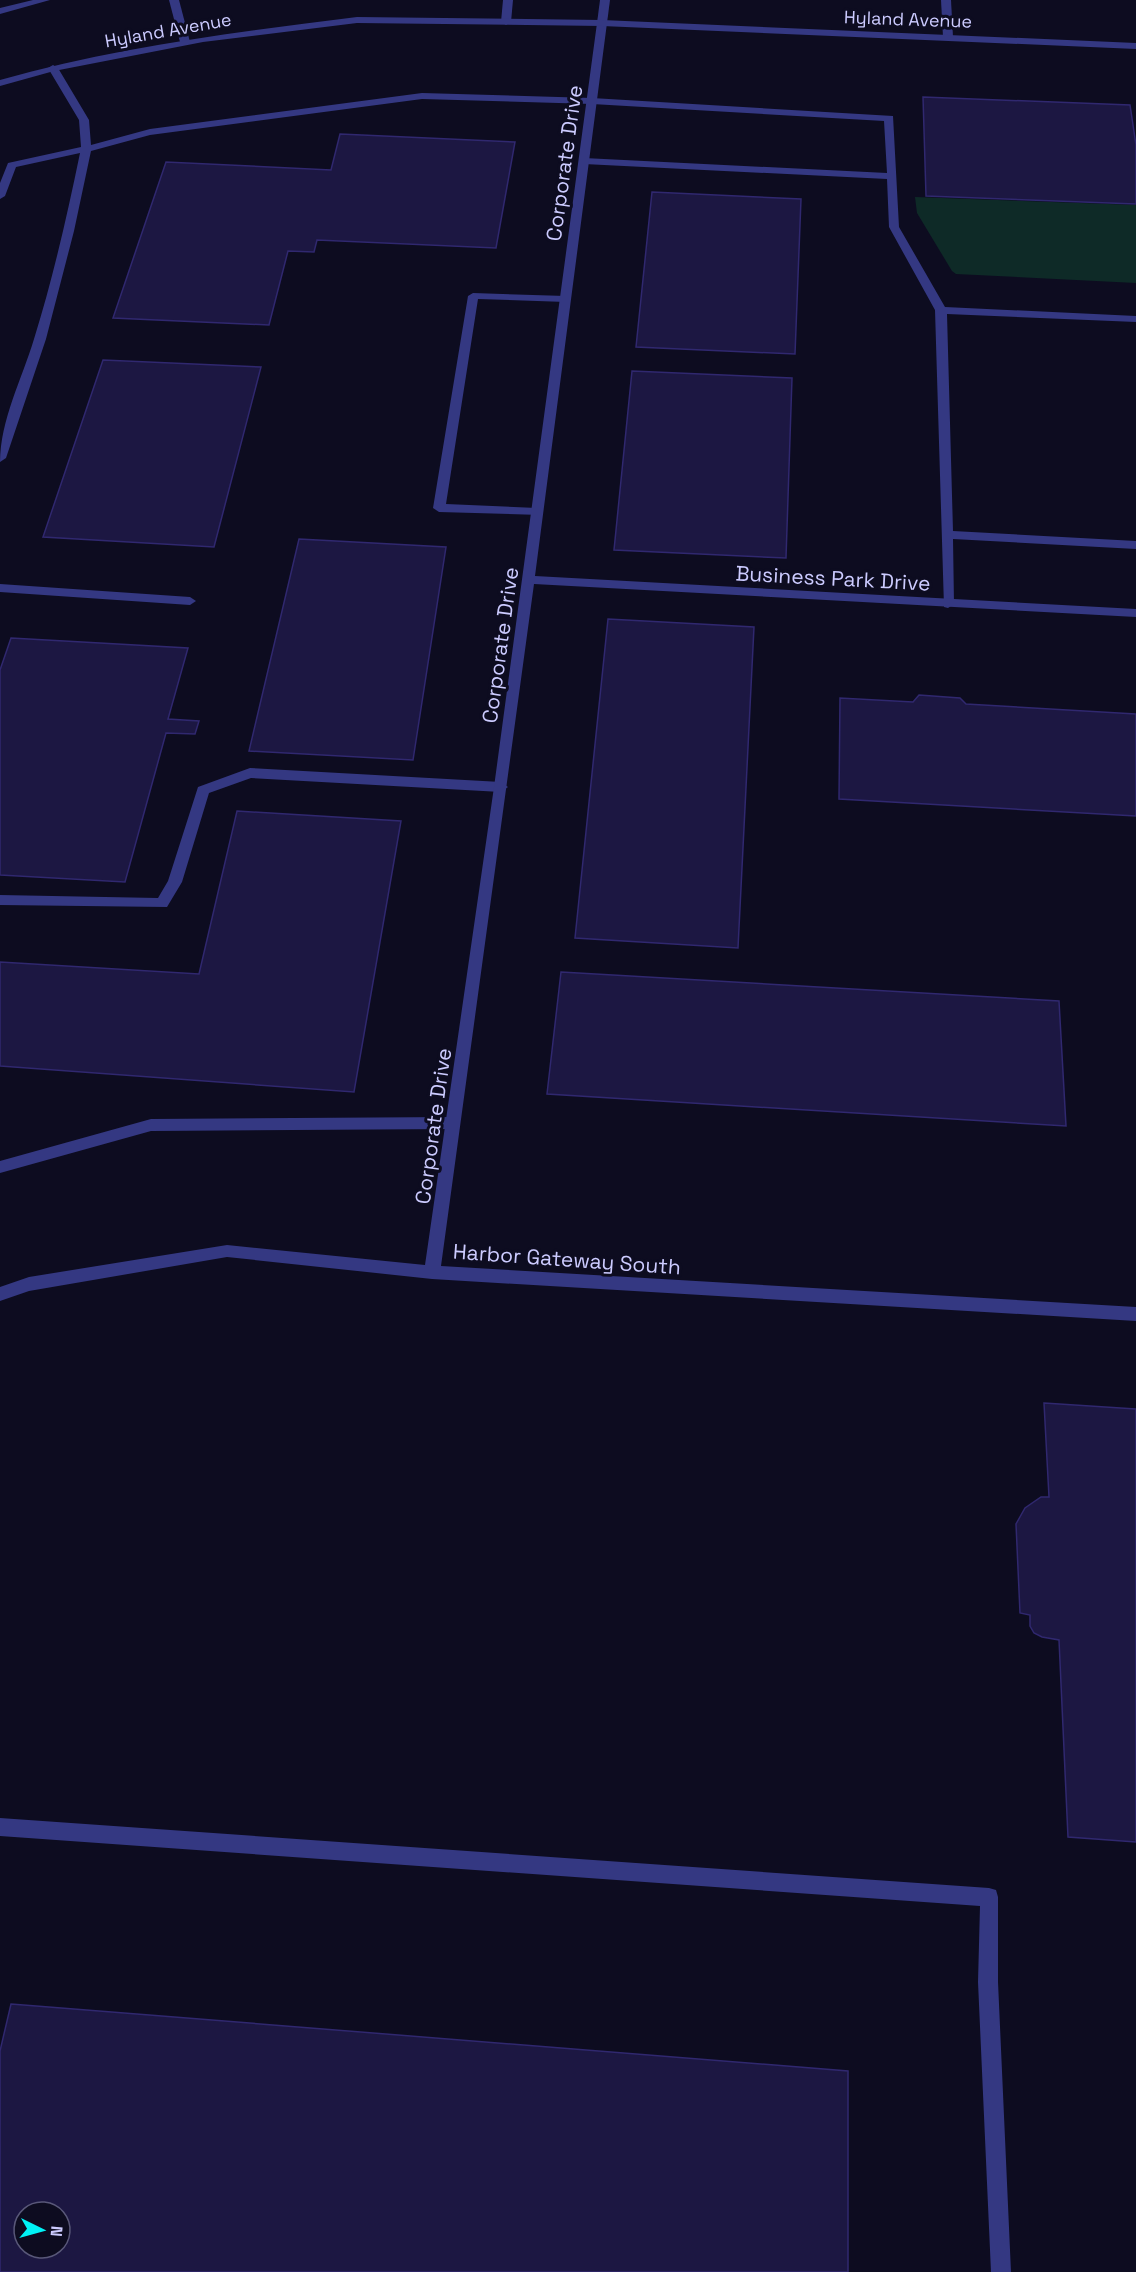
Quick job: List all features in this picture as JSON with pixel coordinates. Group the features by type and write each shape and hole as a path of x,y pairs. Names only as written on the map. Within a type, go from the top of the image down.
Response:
{"street":[{"path":"0,11 45,0"},
{"path":"174,0 185,42"},
{"path":"506,22 508,0"},
{"name":"Corporate Drive","path":"432,1272 501,787 605,0"},
{"path":"946,0 948,37"},
{"name":"Hyland Avenue","path":"0,83 53,68 185,42 357,20 602,23 1136,46"},
{"path":"0,458 40,339 69,231 86,148 84,120 53,68"},
{"path":"0,168 150,132 422,96 592,101 889,118 894,226 941,310 948,604"},
{"path":"584,161 892,176"},
{"path":"0,196 12,165"},
{"path":"537,512 438,508 473,296 566,299"},
{"path":"941,310 1136,319"},
{"path":"947,535 1136,544"},
{"name":"Business Park Drive","path":"528,580 1136,613"},
{"path":"0,588 190,601"},
{"path":"0,900 162,903 175,882 203,790 250,773 501,787"},
{"path":"0,1167 152,1125 453,1123"},
{"name":"Harbor Gateway South","path":"0,1294 29,1284 227,1251 432,1272 1136,1314"},
{"path":"0,1827 989,1897 988,1982 999,2193 1000,2272"}],"green space":[{"path":"915,197 1136,205 1136,283 956,274 917,213"}],"building":[{"path":"923,97 1130,105 1136,145 1136,204 926,196"},
{"path":"340,134 515,142 496,248 317,240 314,252 288,251 269,325 113,318 166,162 331,170"},
{"path":"652,192 801,199 795,354 636,347"},
{"path":"103,360 261,367 214,547 43,537"},
{"path":"632,371 792,378 786,558 614,550"},
{"path":"299,539 446,547 413,760 249,751"},
{"path":"608,619 754,627 738,948 575,938"},
{"path":"11,638 188,648 168,719 199,721 195,734 166,733 125,882 0,875 0,670"},
{"path":"919,695 960,698 966,704 1136,714 1136,816 839,799 840,698 913,702"},
{"path":"237,811 401,821 354,1092 0,1066 0,962 199,974"},
{"path":"561,972 1059,1001 1066,1126 547,1094"},
{"path":"1044,1403 1136,1409 1136,1842 1068,1837 1059,1640 1034,1633 1030,1626 1030,1615 1020,1613 1016,1524 1025,1508 1041,1497 1049,1497"},
{"path":"11,2004 848,2071 848,2272 0,2272 0,2051"}]}
